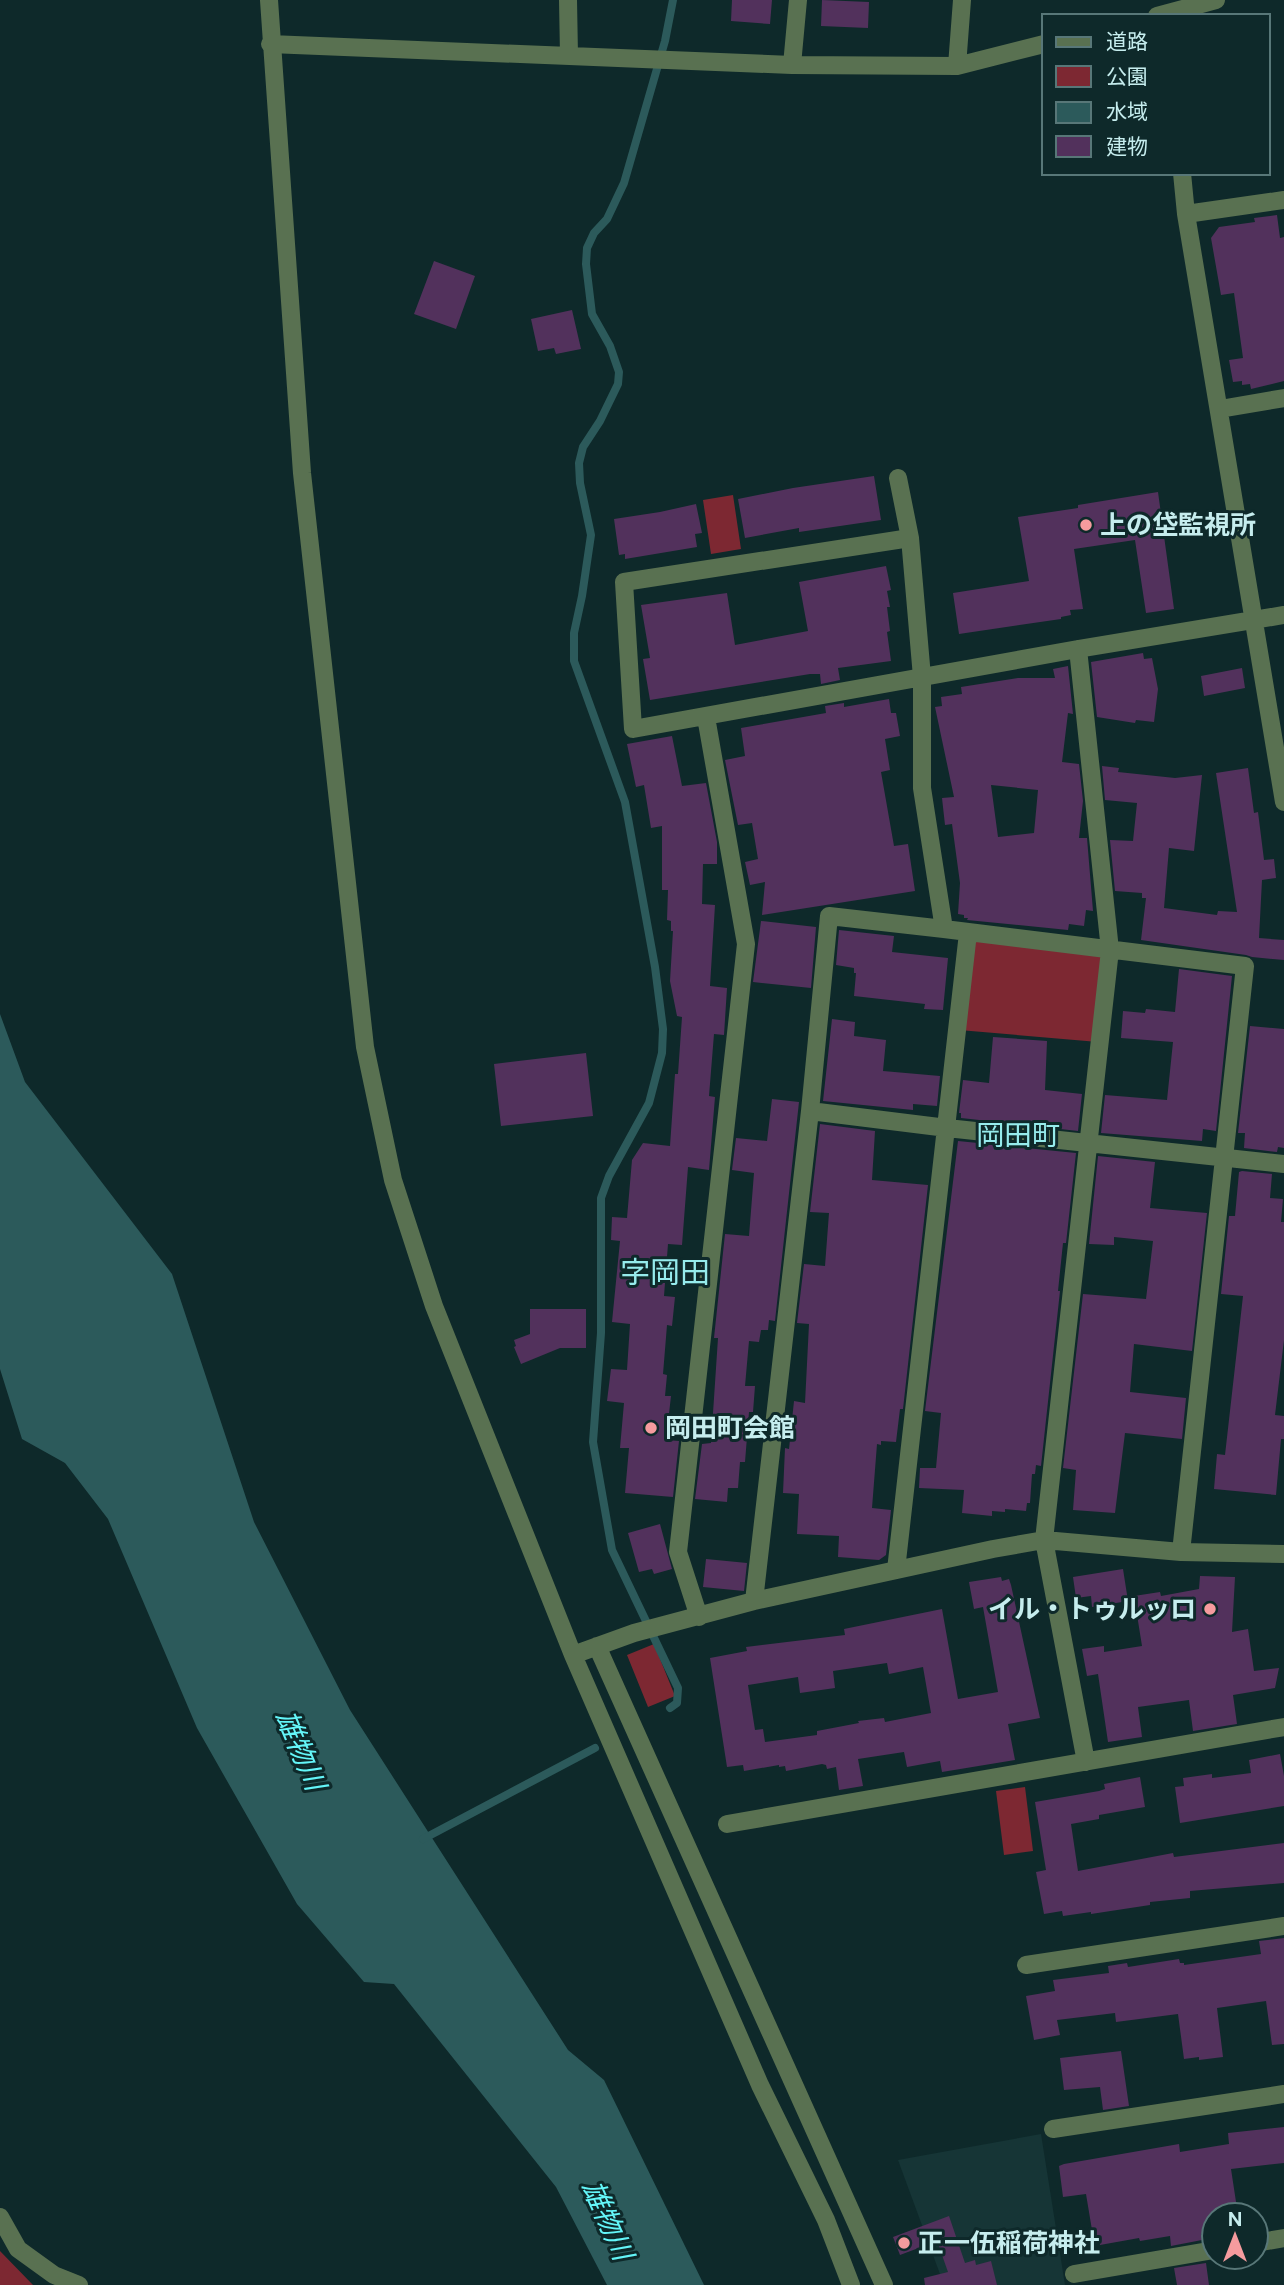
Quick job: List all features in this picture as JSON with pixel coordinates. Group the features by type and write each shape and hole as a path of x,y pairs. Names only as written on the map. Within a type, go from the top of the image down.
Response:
{"street":[{"path":"268,0 302,473 365,1047 393,1180 434,1306 573,1655 760,2085 826,2220 851,2285"},
{"path":"568,0 569,55"},
{"path":"792,65 798,0"},
{"path":"957,66 962,0"},
{"path":"1165,14 1216,0"},
{"path":"270,44 792,65 957,66 1042,45"},
{"path":"1182,175 1186,214 1284,802"},
{"path":"1186,214 1284,200"},
{"path":"1220,409 1284,398"},
{"path":"898,478 910,538 922,677 922,788 944,929"},
{"path":"910,538 624,582 633,729 1284,615"},
{"path":"1078,649 1110,950 1044,1540 1086,1762"},
{"path":"699,1617 678,1552 746,944 706,717"},
{"path":"754,1601 810,1111 829,916 1245,966 1181,1552"},
{"path":"896,1570 968,933"},
{"path":"810,1111 1284,1164"},
{"path":"573,1655 634,1633 754,1601 1044,1540 1181,1552 1284,1554"},
{"path":"597,1646 884,2285"},
{"path":"727,1824 1284,1727"},
{"path":"1026,1965 1284,1926"},
{"path":"1053,2129 1284,2094"},
{"path":"0,2217 18,2249 54,2275 79,2285"},
{"path":"1074,2274 1200,2252"}],"shaded area":[{"path":"1041,2134 1065,2285 944,2285 898,2160"}],"green space":[{"path":"733,495 741,549 711,554 703,500"},
{"path":"968,933 1110,950 1098,1042 959,1030"},
{"path":"654,1644 675,1696 648,1707 627,1655"},
{"path":"1025,1787 1033,1851 1004,1855 996,1791"},
{"path":"0,2251 33,2285 0,2285"}],"water":[{"name":"雄物川","path":"0,1014 25,1082 172,1274 254,1522 350,1710 568,2050 604,2080 704,2285 607,2285 556,2187 394,1984 364,1982 297,1904 197,1728 108,1519 65,1463 22,1439 0,1369"}],"building":[{"path":"732,0 772,0 770,24 731,21"},
{"path":"822,0 869,2 868,28 821,26"},
{"path":"1277,215 1280,238 1284,237 1284,381 1251,389 1250,384 1233,382 1229,360 1243,358 1234,293 1221,295 1211,238 1219,227 1255,222 1254,218"},
{"path":"434,261 475,276 456,329 414,314"},
{"path":"572,310 581,349 556,354 554,348 538,351 531,319"},
{"path":"874,476 881,520 799,532 799,528 745,538 738,499"},
{"path":"1158,492 1174,609 1146,613 1135,540 1074,549 1083,609 1070,610 1071,615 1061,619 959,634 953,593 1029,581 1018,517"},
{"path":"696,504 702,533 695,534 697,547 625,559 625,554 619,555 614,519"},
{"path":"886,566 891,590 887,591 890,631 887,632 891,661 838,668 840,680 821,684 820,674 810,674 650,700 643,659 650,658 641,605 727,593 735,645 808,631 799,582"},
{"path":"1143,653 1144,659 1152,658 1158,689 1154,722 1136,720 1135,723 1097,717 1091,662"},
{"path":"1068,666 1073,714 1068,713 1062,762 1079,764 1083,801 1079,838 1087,838 1093,911 1086,910 1084,926 1069,924 1068,930 967,920 964,915 958,914 960,883 952,824 945,825 942,798 954,797 935,707 942,706 941,697 962,694 961,687 1018,678 1055,678 1053,669","holes":["991,785 1038,790 1034,833 998,837"]},
{"path":"1242,668 1245,688 1204,696 1201,676"},
{"path":"889,699 891,713 896,713 900,736 885,739 890,770 881,772 894,846 908,844 915,891 762,915 765,882 750,885 745,862 758,859 752,823 738,825 725,760 745,756 741,728 826,713 825,706 844,703 844,707"},
{"path":"672,736 682,786 706,783 717,842 717,864 703,864 702,904 715,905 710,986 727,988 724,1035 714,1034 709,1096 715,1097 709,1170 688,1167 682,1245 668,1244 664,1296 675,1297 672,1326 667,1325 663,1374 667,1375 665,1396 671,1396 666,1440 679,1441 673,1497 625,1493 629,1448 620,1448 624,1403 607,1401 611,1369 627,1370 630,1324 612,1322 620,1241 611,1240 612,1217 627,1218 632,1160 643,1143 670,1146 682,1017 677,1016 670,981 673,931 671,921 667,920 668,890 662,890 662,826 651,828 644,785 636,787 627,744"},
{"path":"1102,766 1119,768 1118,772 1175,778 1202,775 1194,851 1169,848 1164,908 1217,915 1218,911 1237,912 1216,773 1248,768 1254,813 1258,812 1264,860 1274,859 1276,878 1262,880 1259,938 1284,940 1284,960 1141,940 1146,898 1142,898 1142,893 1115,891 1110,840 1133,841 1137,803 1105,800"},
{"path":"761,921 816,927 811,988 753,982"},
{"path":"839,930 894,936 892,952 948,958 943,1010 924,1009 925,1004 854,996 854,968 836,965"},
{"path":"1179,969 1232,976 1216,1131 1203,1129 1202,1141 1101,1133 1105,1095 1167,1100 1173,1042 1121,1038 1123,1011 1145,1013 1146,1009 1175,1012"},
{"path":"832,1019 855,1022 854,1036 886,1040 883,1071 940,1076 937,1106 913,1104 913,1110 823,1101"},
{"path":"1250,1026 1284,1029 1284,1148 1278,1147 1277,1152 1244,1148 1245,1133 1238,1133"},
{"path":"993,1037 1047,1041 1045,1090 1082,1094 1078,1131 961,1118 959,1113 963,1080 989,1083"},
{"path":"586,1053 593,1116 501,1126 494,1064"},
{"path":"772,1099 799,1102 775,1321 769,1320 768,1330 761,1330 759,1342 749,1341 745,1386 755,1386 753,1412 749,1412 745,1462 740,1462 738,1488 728,1488 727,1502 695,1499 702,1444 711,1443 718,1338 714,1338 725,1234 749,1236 754,1173 732,1170 736,1138 767,1141"},
{"path":"820,1124 875,1131 872,1180 928,1185 903,1409 900,1409 896,1442 881,1441 881,1445 877,1444 872,1508 891,1510 886,1555 879,1560 838,1557 839,1536 797,1534 799,1494 783,1493 785,1448 789,1449 794,1401 805,1403 809,1324 797,1323 804,1264 825,1266 829,1213 810,1212"},
{"path":"958,1141 1076,1153 1066,1243 1063,1243 1041,1466 1036,1465 1035,1474 1032,1474 1030,1503 1027,1503 1026,1511 1005,1509 1005,1512 992,1511 992,1516 962,1513 964,1490 919,1488 920,1468 936,1468 941,1413 925,1411"},
{"path":"1098,1156 1155,1162 1150,1208 1207,1213 1192,1351 1134,1344 1130,1392 1186,1398 1182,1439 1125,1433 1115,1513 1073,1510 1076,1470 1063,1468 1083,1294 1146,1299 1153,1241 1114,1237 1114,1245 1089,1244"},
{"path":"1239,1172 1272,1174 1270,1198 1283,1199 1281,1222 1284,1222 1284,1340 1275,1415 1284,1416 1284,1439 1281,1439 1276,1495 1214,1489 1217,1454 1225,1455 1243,1296 1221,1294 1229,1216 1235,1216"},
{"path":"530,1309 586,1309 586,1348 560,1348 521,1364 514,1340 530,1334"},
{"path":"660,1524 672,1569 654,1574 652,1569 639,1572 628,1533"},
{"path":"706,1559 747,1563 744,1591 703,1587"},
{"path":"1123,1569 1128,1601 1092,1607 1091,1596 1076,1598 1073,1577"},
{"path":"1200,1576 1235,1577 1232,1632 1248,1629 1254,1671 1279,1668 1275,1688 1233,1695 1237,1724 1193,1731 1189,1700 1138,1707 1142,1737 1108,1742 1098,1674 1087,1676 1082,1649 1104,1646 1104,1652 1142,1646 1134,1596 1160,1592 1161,1596 1199,1589"},
{"path":"1001,1577 1002,1581 1009,1579 1011,1585 1040,1718 1008,1724 1015,1760 942,1772 940,1761 907,1767 904,1752 858,1759 863,1786 839,1790 836,1767 827,1769 826,1765 822,1764 786,1771 785,1766 779,1765 744,1771 743,1765 727,1767 710,1658 747,1651 746,1647 845,1635 844,1629 942,1609 958,1699 998,1692 983,1607 974,1609 969,1582","holes":["887,1663 889,1674 923,1667 931,1713 885,1722 884,1718 858,1721 859,1723 817,1731 817,1735 765,1742 763,1729 755,1730 748,1685 798,1677 800,1693 835,1688 833,1671"]},
{"path":"1280,1754 1284,1776 1284,1806 1180,1823 1175,1787 1184,1786 1183,1778 1212,1774 1212,1778 1251,1773 1249,1760"},
{"path":"1140,1777 1145,1807 1099,1815 1099,1819 1071,1824 1078,1871 1173,1853 1174,1857 1284,1843 1284,1883 1190,1891 1190,1898 1150,1902 1150,1905 1091,1914 1063,1916 1062,1911 1044,1914 1036,1872 1046,1870 1035,1802 1099,1791 1105,1789 1104,1784"},
{"path":"1284,1938 1284,2044 1272,2045 1266,2001 1217,2008 1223,2057 1184,2059 1178,2014 1116,2022 1115,2013 1057,2020 1060,2035 1034,2040 1026,1996 1055,1991 1053,1980 1109,1973 1108,1966 1127,1963 1128,1967 1179,1959 1184,1965 1261,1954 1259,1941"},
{"path":"1121,2051 1129,2106 1103,2110 1100,2087 1064,2090 1060,2058"},
{"path":"1284,2127 1284,2163 1231,2169 1236,2201 1200,2201 1200,2240 1171,2246 1170,2236 1100,2245 1098,2235 1093,2236 1086,2194 1063,2197 1059,2166 1064,2164 1179,2144 1180,2152 1229,2144 1228,2133"},
{"path":"949,2216 965,2263 975,2260 976,2265 991,2261 997,2285 925,2285 924,2278 948,2272 937,2241 900,2255 893,2237"},
{"path":"1200,2264 1200,2271 1207,2271 1209,2285 1177,2285 1174,2268"}],"waterway":[{"path":"670,1708 677,1703 678,1688 612,1550 593,1442 601,1333 601,1198 609,1176 649,1103 662,1053 663,1029 655,967 625,802 574,661 574,633 591,535 580,483 579,463 583,447 600,421 618,384 619,372 610,346 592,314 586,264 587,248 594,233 607,219 624,183 665,41 673,0"},
{"path":"423,1839 595,1748"}],"place":[{"name":"上の垈監視所","path":"1086,525"},
{"name":"岡田町会館","path":"651,1428"},
{"name":"イル・トゥルッロ","path":"1210,1609"},
{"name":"正一伍稲荷神社","path":"904,2243"}],"district":[{"name":"岡田町","path":"1018,1135"},
{"name":"字岡田","path":"665,1272"}]}
